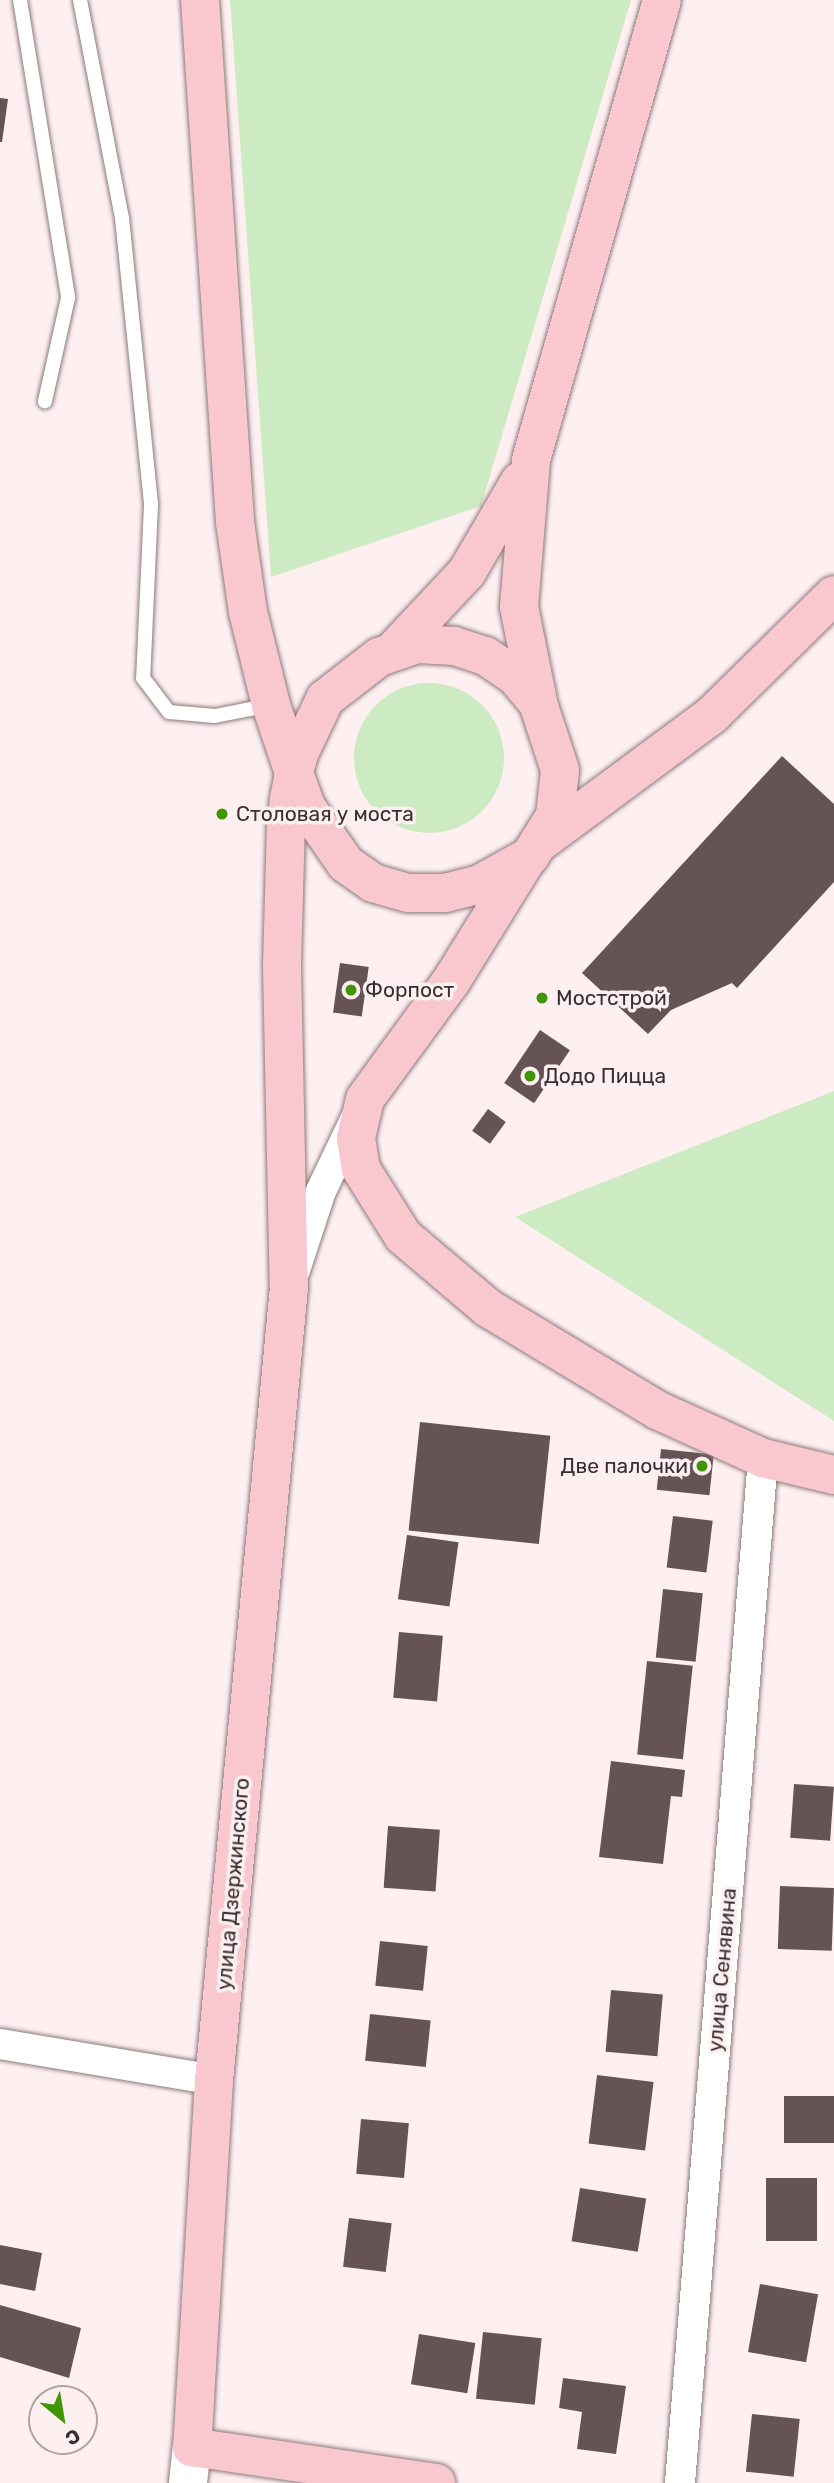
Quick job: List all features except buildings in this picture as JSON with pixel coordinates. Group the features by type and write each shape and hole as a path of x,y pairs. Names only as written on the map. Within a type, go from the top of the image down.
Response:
{"main road":[{"path":"200,0 235,522 248,612 271,705 294,773 324,836 346,864 373,883 409,893 445,893 488,880 536,849 712,715 834,594"},
{"path":"662,0 531,460 519,607 538,703 560,770 555,816 452,980 365,1099 357,1156 377,1200 404,1236 488,1308 657,1410 763,1458 834,1475"},
{"path":"392,652 484,549 531,460"},
{"path":"294,773 325,699 350,674 392,652 437,643 485,656 515,676 538,703"},
{"name":"улица Дзержинского","path":"190,2465 214,2080 289,1287 282,965 286,822 294,773"},
{"path":"190,2465 436,2483"}],"street":[{"path":"289,1287 321,1191 365,1099"},
{"name":"улица Сенявина","path":"680,2483 763,1458"},
{"path":"0,2044 214,2080"}],"lane":[{"path":"20,0 68,299 45,401"},
{"path":"80,0 122,218 151,505 144,678 169,712 215,716 271,705"}],"green space":[{"path":"230,0 631,0 481,506 271,577"},
{"path":"429,683 458,689 482,705 498,729 504,758 498,787 482,811 458,827 429,833 400,827 376,811 360,787 354,758 360,729 376,705 400,689"},
{"path":"834,1091 834,1421 515,1217"}],"place":[{"name":"Столовая у моста","path":"222,814"},
{"name":"Форпост","path":"351,990"},
{"name":"Мостстрой","path":"542,998"},
{"name":"Додо Пицца","path":"530,1076"},
{"name":"Две палочки","path":"702,1466"}]}
